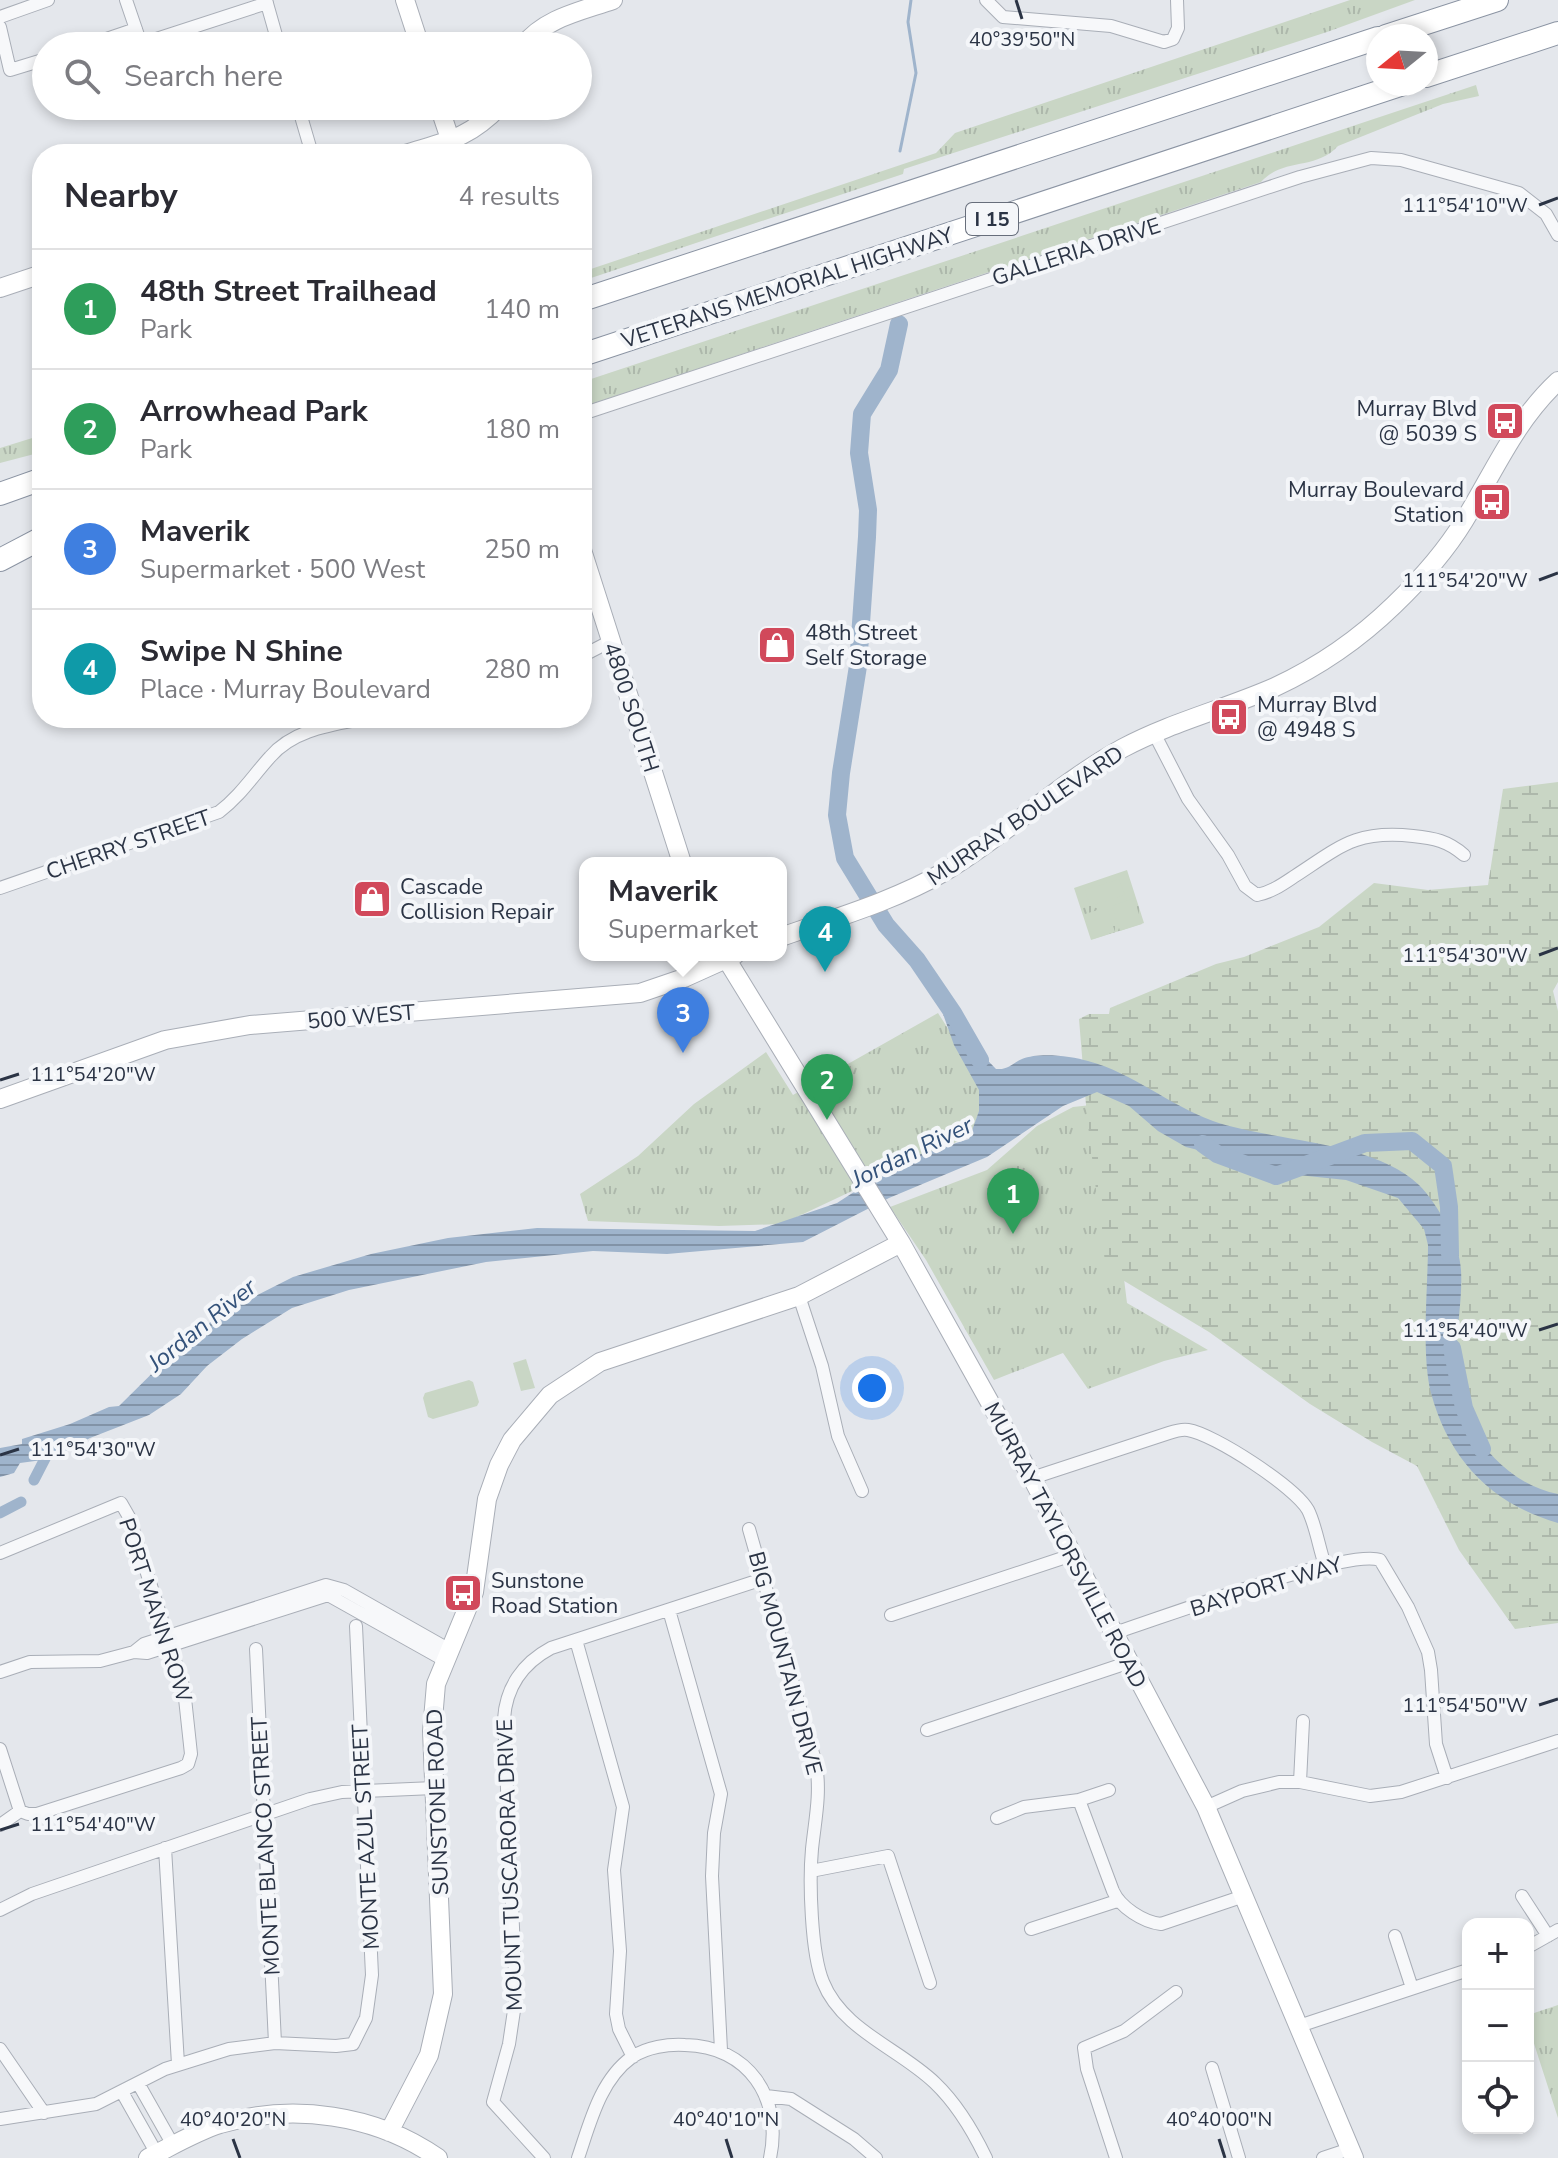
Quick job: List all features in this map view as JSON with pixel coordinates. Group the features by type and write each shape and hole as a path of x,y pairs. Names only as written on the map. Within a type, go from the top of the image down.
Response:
{"highway":[{"path":"1423,24 1497,0"},
{"path":"1438,72 1558,33"},
{"name":"I 15","path":"592,297 1366,42"},
{"name":"VETERANS MEMORIAL HIGHWAY","path":"592,352 1367,96"},
{"path":"0,479 32,471"},
{"path":"0,494 32,483"},
{"path":"0,548 32,539"},
{"path":"0,560 32,542"}],"street":[{"path":"0,17 48,0"},
{"path":"126,0 137,32"},
{"path":"405,0 415,32"},
{"path":"537,32 551,22 613,0"},
{"path":"986,0 1003,17 1111,26 1164,42 1173,39 1178,28 1177,0"},
{"path":"176,32 266,1 275,32"},
{"path":"0,27 10,70 32,63"},
{"path":"127,32 136,29"},
{"path":"302,120 309,144"},
{"path":"443,120 451,144"},
{"path":"456,144 485,120"},
{"name":"GALLERIA DRIVE","path":"592,411 1300,177 1371,158 1401,160 1519,193 1546,214 1558,235"},
{"path":"0,288 32,277"},
{"name":"MURRAY BOULEVARD","path":"787,935 923,884 1053,792 1110,756 1154,733 1274,687 1347,645 1385,613 1431,566 1463,523 1515,430 1558,381"},
{"name":"4800 SOUTH","path":"592,581 680,857"},
{"path":"592,651 611,641"},
{"name":"CHERRY STREET","path":"0,888 219,812 236,799 270,757 292,738 320,728"},
{"path":"1154,733 1188,799 1228,855 1245,886 1257,895 1275,889 1350,841 1365,836 1387,833 1439,839 1453,845 1464,855"},
{"name":"500 WEST","path":"0,1099 131,1051 187,1035 263,1024 640,993 684,978 718,961"},
{"name":"MURRAY TAYLORSVILLE ROAD","path":"731,961 901,1243 1032,1478 1206,1807 1352,2154"},
{"name":"SUNSTONE ROAD","path":"389,2132 425,2065 441,2012 443,1975 432,1712 436,1684 474,1592 483,1523 492,1484 515,1435 550,1395 600,1362 799,1296 901,1243"},
{"path":"799,1296 822,1366 838,1436 862,1491"},
{"path":"1032,1478 1169,1433 1186,1430 1198,1433 1275,1478 1302,1503 1308,1511 1325,1565"},
{"name":"PORT MANN ROW","path":"0,1553 121,1503 129,1517 169,1641 188,1713 191,1754 188,1764 37,1814 20,1811"},
{"name":"BIG MOUNTAIN DRIVE","path":"749,1529 818,1773 818,1814 811,1871 817,1967 829,1995 856,2025 935,2083 962,2115 986,2158"},
{"path":"891,1615 1072,1555"},
{"name":"BAYPORT WAY","path":"1114,1633 1325,1565 1365,1557 1380,1560 1428,1652 1436,1744 1447,1778"},
{"name":"MOUNT TUSCARORA DRIVE","path":"544,2158 493,2102 509,2044 516,1997 505,1709 515,1679 532,1661 551,1648 763,1579"},
{"path":"0,1672 30,1662 100,1661 134,1652 147,1653 169,1641 326,1585 344,1590 447,1655"},
{"path":"669,1610 721,1794 714,1833 712,1876 721,2050"},
{"name":"MONTE AZUL STREET","path":"275,2043 353,2044 366,2018 372,1975 356,1626"},
{"path":"576,1640 623,1807 614,1870 620,1951 616,2014 619,2029 633,2057"},
{"name":"MONTE BLANCO STREET","path":"256,1649 275,2043"},
{"path":"927,1730 1130,1662"},
{"path":"1300,1782 1303,1721"},
{"path":"1206,1807 1259,1785 1300,1782 1370,1796 1401,1792 1558,1741"},
{"path":"0,1749 20,1811 0,1825"},
{"path":"0,1910 32,1894 322,1796 434,1788"},
{"path":"997,1818 1024,1807 1079,1800 1109,1790"},
{"path":"1079,1800 1117,1901 1149,1921 1161,1924 1244,1896"},
{"path":"165,1848 178,2064"},
{"path":"811,1871 888,1856 930,1983"},
{"path":"1522,1896 1553,1933 1534,1944"},
{"path":"1031,1929 1117,1901"},
{"path":"1395,1936 1412,1988"},
{"path":"1299,2026 1462,1972"},
{"path":"1116,2158 1087,2069 1084,2048 1124,2031 1176,1992"},
{"path":"0,2119 96,2104 178,2064 229,2049 275,2043"},
{"path":"578,2158 603,2091 633,2057 673,2044 721,2050 747,2069 766,2096 773,2121 770,2158"},
{"path":"0,2049 44,2113"},
{"path":"1212,2068 1239,2158"},
{"path":"138,2083 159,2152"},
{"path":"122,2092 159,2152"},
{"path":"766,2096 791,2099 854,2139 876,2158"},
{"path":"159,2152 227,2123 287,2113 339,2117 389,2132 438,2158"},
{"path":"1323,2158 1352,2154"}],"green space":[{"path":"1350,0 1415,0 1327,32 904,169 903,174 592,278 592,269 936,153 955,133"},
{"path":"1476,85 1479,96 1443,104 1338,146 1320,159 1280,169 1261,182 592,404 592,379"},
{"path":"32,438 32,455 0,463 0,448"},
{"path":"1558,782 1558,982 1553,991 1558,1011 1558,1623 1515,1629 1459,1550 1417,1466 1310,1404 1209,1332 1106,1270 1087,1117 1079,1019 1089,1014 1109,1014 1110,1008 1216,964 1244,957 1319,927 1374,883 1428,890 1488,885 1503,789"},
{"path":"1127,870 1144,923 1091,940 1074,888"},
{"path":"1119,879 1125,895 1090,906 1085,890"},
{"path":"1134,898 1142,924 1120,931 1112,906"},
{"path":"1107,907 1115,932 1093,939 1085,914"},
{"path":"938,1013 977,1074 982,1103 971,1135 782,1224 719,1226 588,1221 580,1194 638,1156 694,1104 766,1052 793,1095"},
{"path":"1110,1103 1114,1198 1127,1303 1208,1350 1164,1361 1088,1389 1063,1353 994,1380 926,1260 890,1207 987,1170 1037,1126 1073,1107"},
{"path":"526,1359 535,1388 521,1391 513,1363"},
{"path":"469,1380 473,1382 479,1402 477,1406 433,1419 428,1417 423,1398 425,1393"},
{"path":"1558,2005 1558,2118 1534,2044 1534,2013"}],"water":[{"path":"943,1014 996,1069 1007,1068 1022,1059 1046,1055 1088,1061 1120,1073 1213,1121 1376,1159 1399,1170 1419,1185 1447,1225 1460,1260 1456,1376 1470,1422 1487,1449 1507,1470 1531,1485 1558,1494 1558,1523 1534,1515 1494,1491 1476,1476 1449,1439 1439,1417 1428,1377 1428,1245 1424,1229 1398,1198 1346,1180 1298,1175 1186,1147 1158,1131 1129,1106 1097,1092 1063,1106 987,1157 889,1198 803,1242 667,1254 593,1251 486,1262 349,1290 292,1308 242,1339 207,1366 181,1394 149,1415 90,1438 50,1459 20,1463 14,1473 0,1477 0,1448 22,1444 22,1439 119,1406 193,1333 238,1305 293,1277 371,1254 448,1238 537,1228 755,1231 837,1203 905,1159 969,1139 979,1111 979,1090 954,1045"}],"waterway":[{"path":"900,151 916,73 908,22 911,0"},
{"path":"899,324 889,370 862,414 859,453 868,510 867,537 858,666 837,815 845,858 886,925 917,960 953,1013 980,1060"},
{"name":"Jordan River","path":"1203,1144 1217,1154 1276,1176 1365,1143 1412,1141 1443,1166 1449,1207 1450,1254"},
{"name":"Jordan River","path":"1452,1348 1464,1408 1482,1449"},
{"path":"34,1480 51,1447"},
{"path":"0,1513 21,1502"}],"place":[{"name":"Murray Blvd @ 5039 S","path":"1505,421"},
{"name":"Murray Boulevard Station","path":"1492,502"},
{"name":"48th Street Self Storage","path":"777,645"},
{"name":"Murray Blvd @ 4948 S","path":"1229,717"},
{"name":"Cascade Collision Repair","path":"372,899"},
{"name":"Swipe N Shine","path":"825,972"},
{"name":"Maverik","path":"683,1053"},
{"name":"Arrowhead Park","path":"827,1120"},
{"name":"48th Street Trailhead","path":"1013,1234"},
{"name":"Sunstone Road Station","path":"463,1593"}]}
